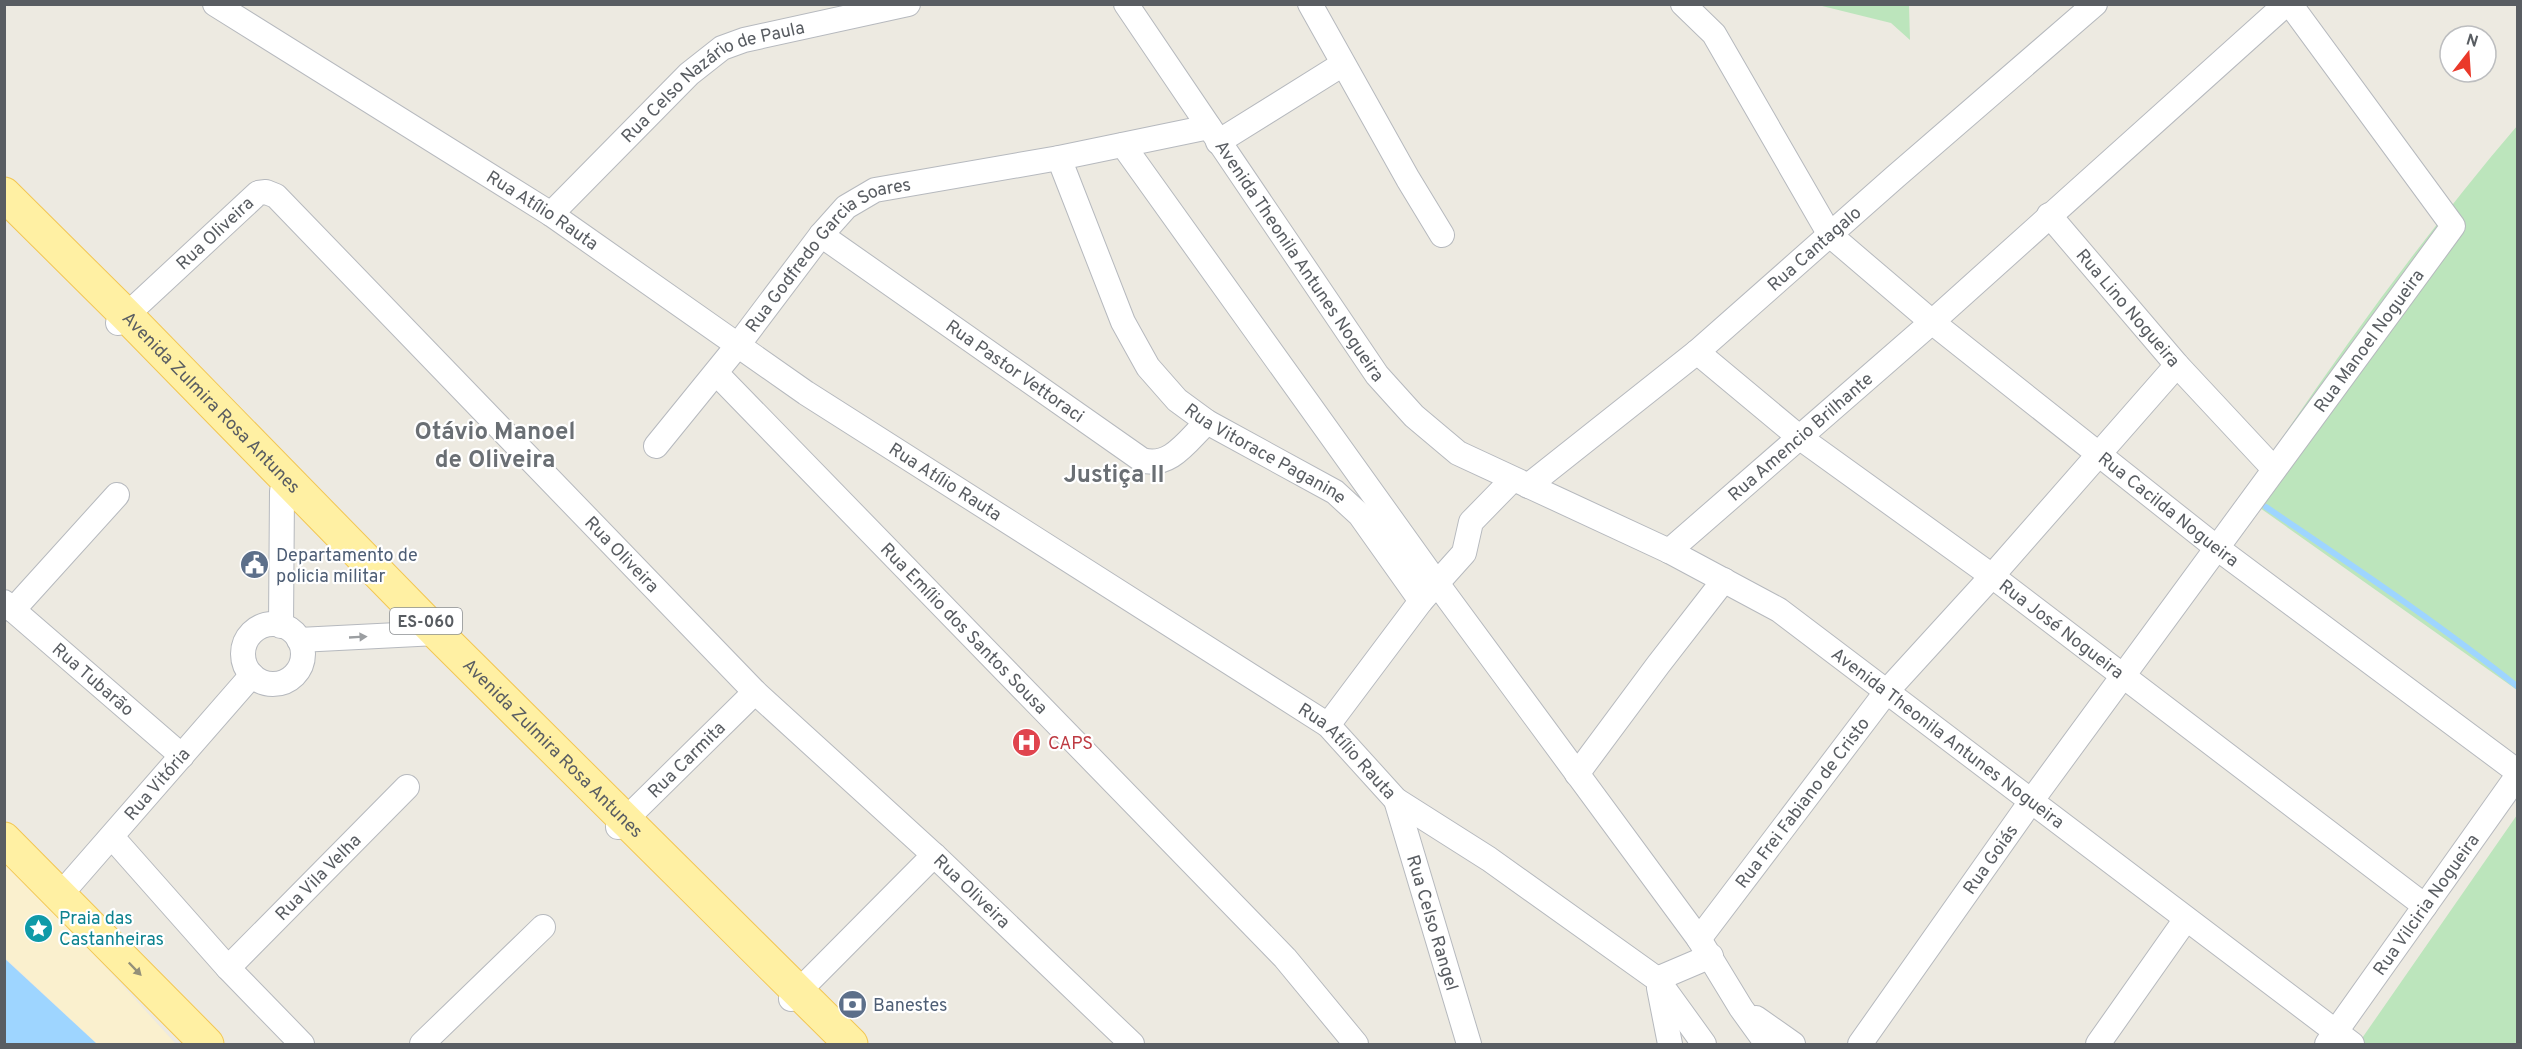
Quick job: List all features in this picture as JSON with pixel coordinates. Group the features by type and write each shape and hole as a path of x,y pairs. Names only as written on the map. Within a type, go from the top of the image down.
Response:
{"main road":[{"name":"Avenida Zulmira Rosa Antunes","path":"4,194 122,319 430,633 795,996 850,1044"},
{"name":"Avenida Zulmira Rosa Antunes","path":"4,211 122,319"},
{"path":"4,839 61,894 207,1044"},
{"name":"Avenida Zulmira Rosa Antunes","path":"795,996 836,1044"}],"street":[{"name":"Rua Atílio Rauta","path":"215,4 551,214 806,393 1328,725 1396,800 1489,859 1657,979 1704,1044"},
{"name":"Rua Celso Nazário de Paula","path":"551,214 689,74 722,48 744,40 908,4"},
{"name":"Avenida Theonila Antunes Nogueira","path":"1126,4 1377,375 1414,416 1458,453 1670,551 1779,610 2032,800 2338,1041"},
{"path":"1310,4 1442,235"},
{"name":"Rua Cacilda Nogueira","path":"1683,4 1714,34 1830,235 1932,322 2217,548 2517,773"},
{"name":"Rua Cantagalo","path":"1520,483 1697,352 2095,4"},
{"name":"Rua Amencio Brilhante","path":"1670,551 1932,322 2049,215 2288,4"},
{"name":"Rua Manoel Nogueira","path":"2124,676 2453,226 2288,4"},
{"path":"1214,135 1343,64"},
{"name":"Rua Godfredo Garcia Soares","path":"656,446 738,345 821,235 846,207 875,190 1123,145 1214,135"},
{"path":"1123,145 1436,582 1705,948 1741,1008 1767,1044"},
{"name":"Rua Vitorace Paganine","path":"1059,158 1128,331 1149,367 1177,400 1206,422 1335,492 1360,514 1421,601"},
{"name":"Rua Oliveira","path":"122,319 258,193 266,192 276,196 754,692 934,855 1131,1044"},
{"name":"Rua Lino Nogueira","path":"2049,215 2177,365 2100,454"},
{"name":"Rua Pastor Vettoraci","path":"821,235 1142,460 1153,463 1162,462 1171,457 1206,422"},
{"name":"Rua José Nogueira","path":"1697,352 1799,437 1992,576 2426,906"},
{"path":"2177,365 2274,469"},
{"name":"Rua Emílio dos Santos Sousa","path":"716,373 1285,958 1356,1044"},
{"name":"Rua Frei Fabiano de Cristo","path":"1705,948 1887,691 2100,454"},
{"path":"1328,725 1436,582 1464,553 1471,522 1520,483"},
{"path":"286,487 290,633 303,650 303,660 299,670 282,683 271,684 252,675 243,655 245,644 250,634 270,624 290,633 430,633"},
{"path":"9,606 117,495"},
{"path":"1577,774 1725,580"},
{"name":"Rua Tubarão","path":"9,606 182,756"},
{"name":"Rua Vitória","path":"61,894 252,675"},
{"name":"Rua Goiás","path":"1860,1044 2032,800 2124,676"},
{"name":"Rua Carmita","path":"622,824 754,692"},
{"name":"Rua Vilciria Nogueira","path":"2338,1041 2426,906 2517,773"},
{"name":"Rua Vila Velha","path":"228,968 407,787"},
{"name":"Rua Celso Rangel","path":"1396,800 1469,1044"},
{"path":"112,837 228,968 302,1044"},
{"path":"795,996 934,855"},
{"path":"2098,1044 2186,920"},
{"path":"422,1044 543,927"},
{"path":"1670,1044 1657,979 1705,948"},
{"path":"1741,1008 1792,1044"}],"green space":[{"path":"1818,5 1909,5 1910,40 1891,23"},
{"path":"2517,126 2517,690 2243,496 2308,400 2409,260"},
{"path":"2517,815 2517,1044 2358,1044"}],"sand":[{"name":"Praia das Castanheiras","path":"4,862 43,898 176,1044 97,1044 5,958"}],"water":[{"path":"4,958 97,1044 5,1044"}],"waterway":[{"path":"2266,507 2362,572 2518,687"}],"place":[{"name":"Departamento de policia militar","path":"255,565"},
{"name":"CAPS","path":"1027,743"},
{"name":"Praia das Castanheiras","path":"38,928"},
{"name":"Banestes","path":"852,1005"}],"district":[{"name":"Otávio Manoel de Oliveira","path":"495,445"},
{"name":"Justiça II","path":"1114,474"}]}
